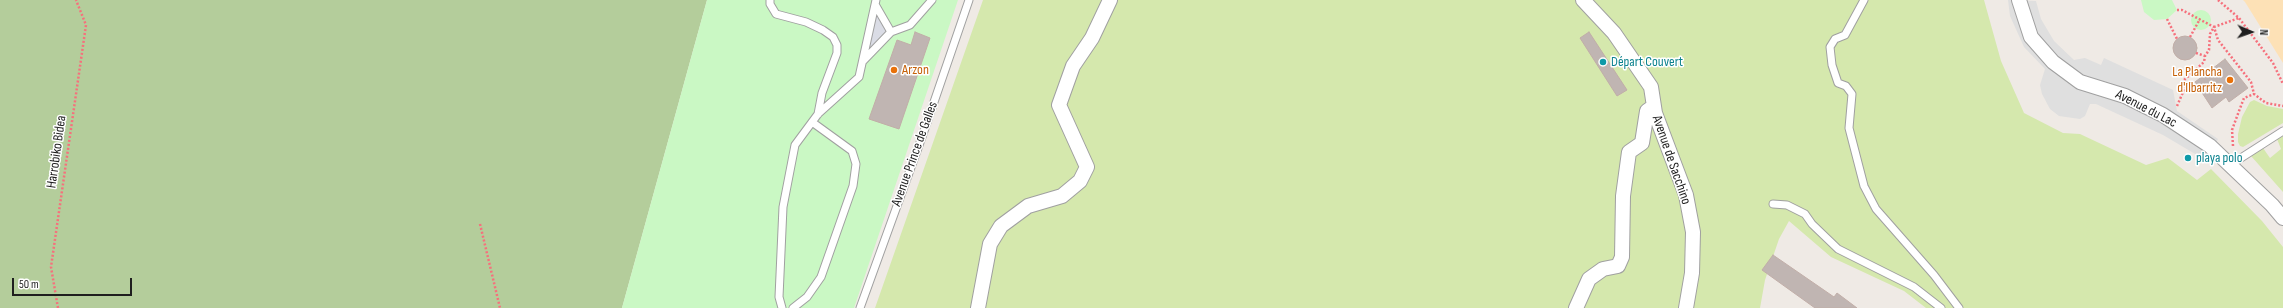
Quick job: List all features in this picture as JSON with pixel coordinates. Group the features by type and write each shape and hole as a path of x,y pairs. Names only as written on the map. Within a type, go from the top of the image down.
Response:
{"street":[{"path":"978,308 990,244 1001,226 1028,206 1062,196 1080,180 1087,166 1059,105 1074,66 1092,38 1110,0"},
{"name":"Avenue de Sacchino","path":"1583,0 1614,33 1651,88 1654,106 1686,195 1693,232 1692,273 1686,308"},
{"name":"Avenue du Lac","path":"2019,0 2031,37 2053,62 2080,82 2125,96 2170,119 2210,146 2272,205 2283,218"},
{"name":"Avenue de Sacchino","path":"1576,308 1589,279 1603,269 1618,266 1622,257 1623,196 1629,152 1642,143 1647,111 1654,106"}],"lane":[{"path":"770,0 770,4 776,14 806,22 823,30 833,37 837,45 837,53 822,93 818,114"},
{"path":"863,61 892,32 910,25 932,0"},
{"name":"Avenue Prince de Galles","path":"860,308 922,137 969,0"},
{"path":"1864,0 1845,35 1835,39 1830,47 1832,65 1838,83 1846,86 1852,94 1849,128 1864,186 1876,209 1934,275 1959,308"},
{"path":"876,3 892,32"},
{"path":"782,308 780,297 783,207 795,145 818,114 859,77 876,3"},
{"path":"793,308 807,297 821,277 853,186 856,164 852,151 812,122"},
{"path":"2230,165 2283,131"},
{"path":"1773,204 1788,205 1805,214 1812,224 1838,249 1914,287 1941,308"}],"path":[{"name":"Harrobiko Bidea","path":"58,308 51,267 86,25 76,0"},
{"path":"2218,0 2238,18 2272,63 2283,84"},
{"path":"2177,10 2182,10 2214,27 2218,40 2251,82 2254,94 2266,103 2283,106"},
{"path":"2170,119 2184,90 2183,82 2204,62 2205,56 2209,50 2210,34 2214,27 2238,18"},
{"path":"2167,19 2177,39"},
{"path":"2190,36 2200,19"},
{"path":"2196,52 2205,56"},
{"path":"2244,155 2233,146 2232,130 2244,98 2254,94"},
{"path":"480,224 500,308"}],"green space":[{"path":"0,0 707,0 622,308 0,308"},
{"path":"707,0 958,0 854,308 622,308"},
{"path":"983,0 1984,0 2001,61 2024,113 2063,133 2080,134 2146,165 2168,158 2197,180 2211,169 2262,221 2283,247 2283,308 1926,308 1904,291 1831,257 1789,221 1779,239 1765,280 1760,308 875,308"},
{"path":"2141,0 2172,0 2177,10 2167,19 2154,20 2144,12"},
{"path":"2201,10 2208,13 2211,20 2208,27 2201,30 2194,27 2191,20 2194,13"},
{"path":"2254,100 2267,106 2283,109 2283,123 2243,147 2240,146 2238,142 2238,134 2242,117 2250,102"},
{"path":"2283,136 2283,192 2251,156 2263,148 2270,158 2281,149 2277,139"}],"sand":[{"path":"2243,0 2283,0 2283,63 2245,2"}],"shaded area":[{"path":"2008,0 2036,1 2041,19 2054,41 2074,60 2085,58 2101,65 2104,58 2173,90 2177,111 2218,139 2207,161 2163,135 2096,104 2090,104 2085,116 2080,119 2059,116 2050,109 2042,94 2040,85 2045,69 2024,47 2010,16"},
{"path":"876,6 891,32 863,61"}],"building":[{"path":"915,32 930,38 899,129 869,119 897,40 911,45"},
{"name":"Départ Couvert","path":"1589,32 1627,90 1617,96 1580,38"},
{"name":"La Plancha d'Ilbarritz","path":"2185,36 2194,39 2197,48 2194,57 2185,60 2176,57 2173,48 2176,39"},
{"path":"2225,59 2248,88 2229,102 2226,97 2212,108 2195,82"},
{"path":"1773,255 1834,297 1837,293 1857,308 1815,308 1762,270"}],"place":[{"name":"Départ Couvert","path":"1603,62"},
{"name":"Arzon","path":"894,70"},
{"name":"La Plancha d'Ilbarritz","path":"2230,80"},
{"name":"playa polo","path":"2188,158"}]}
